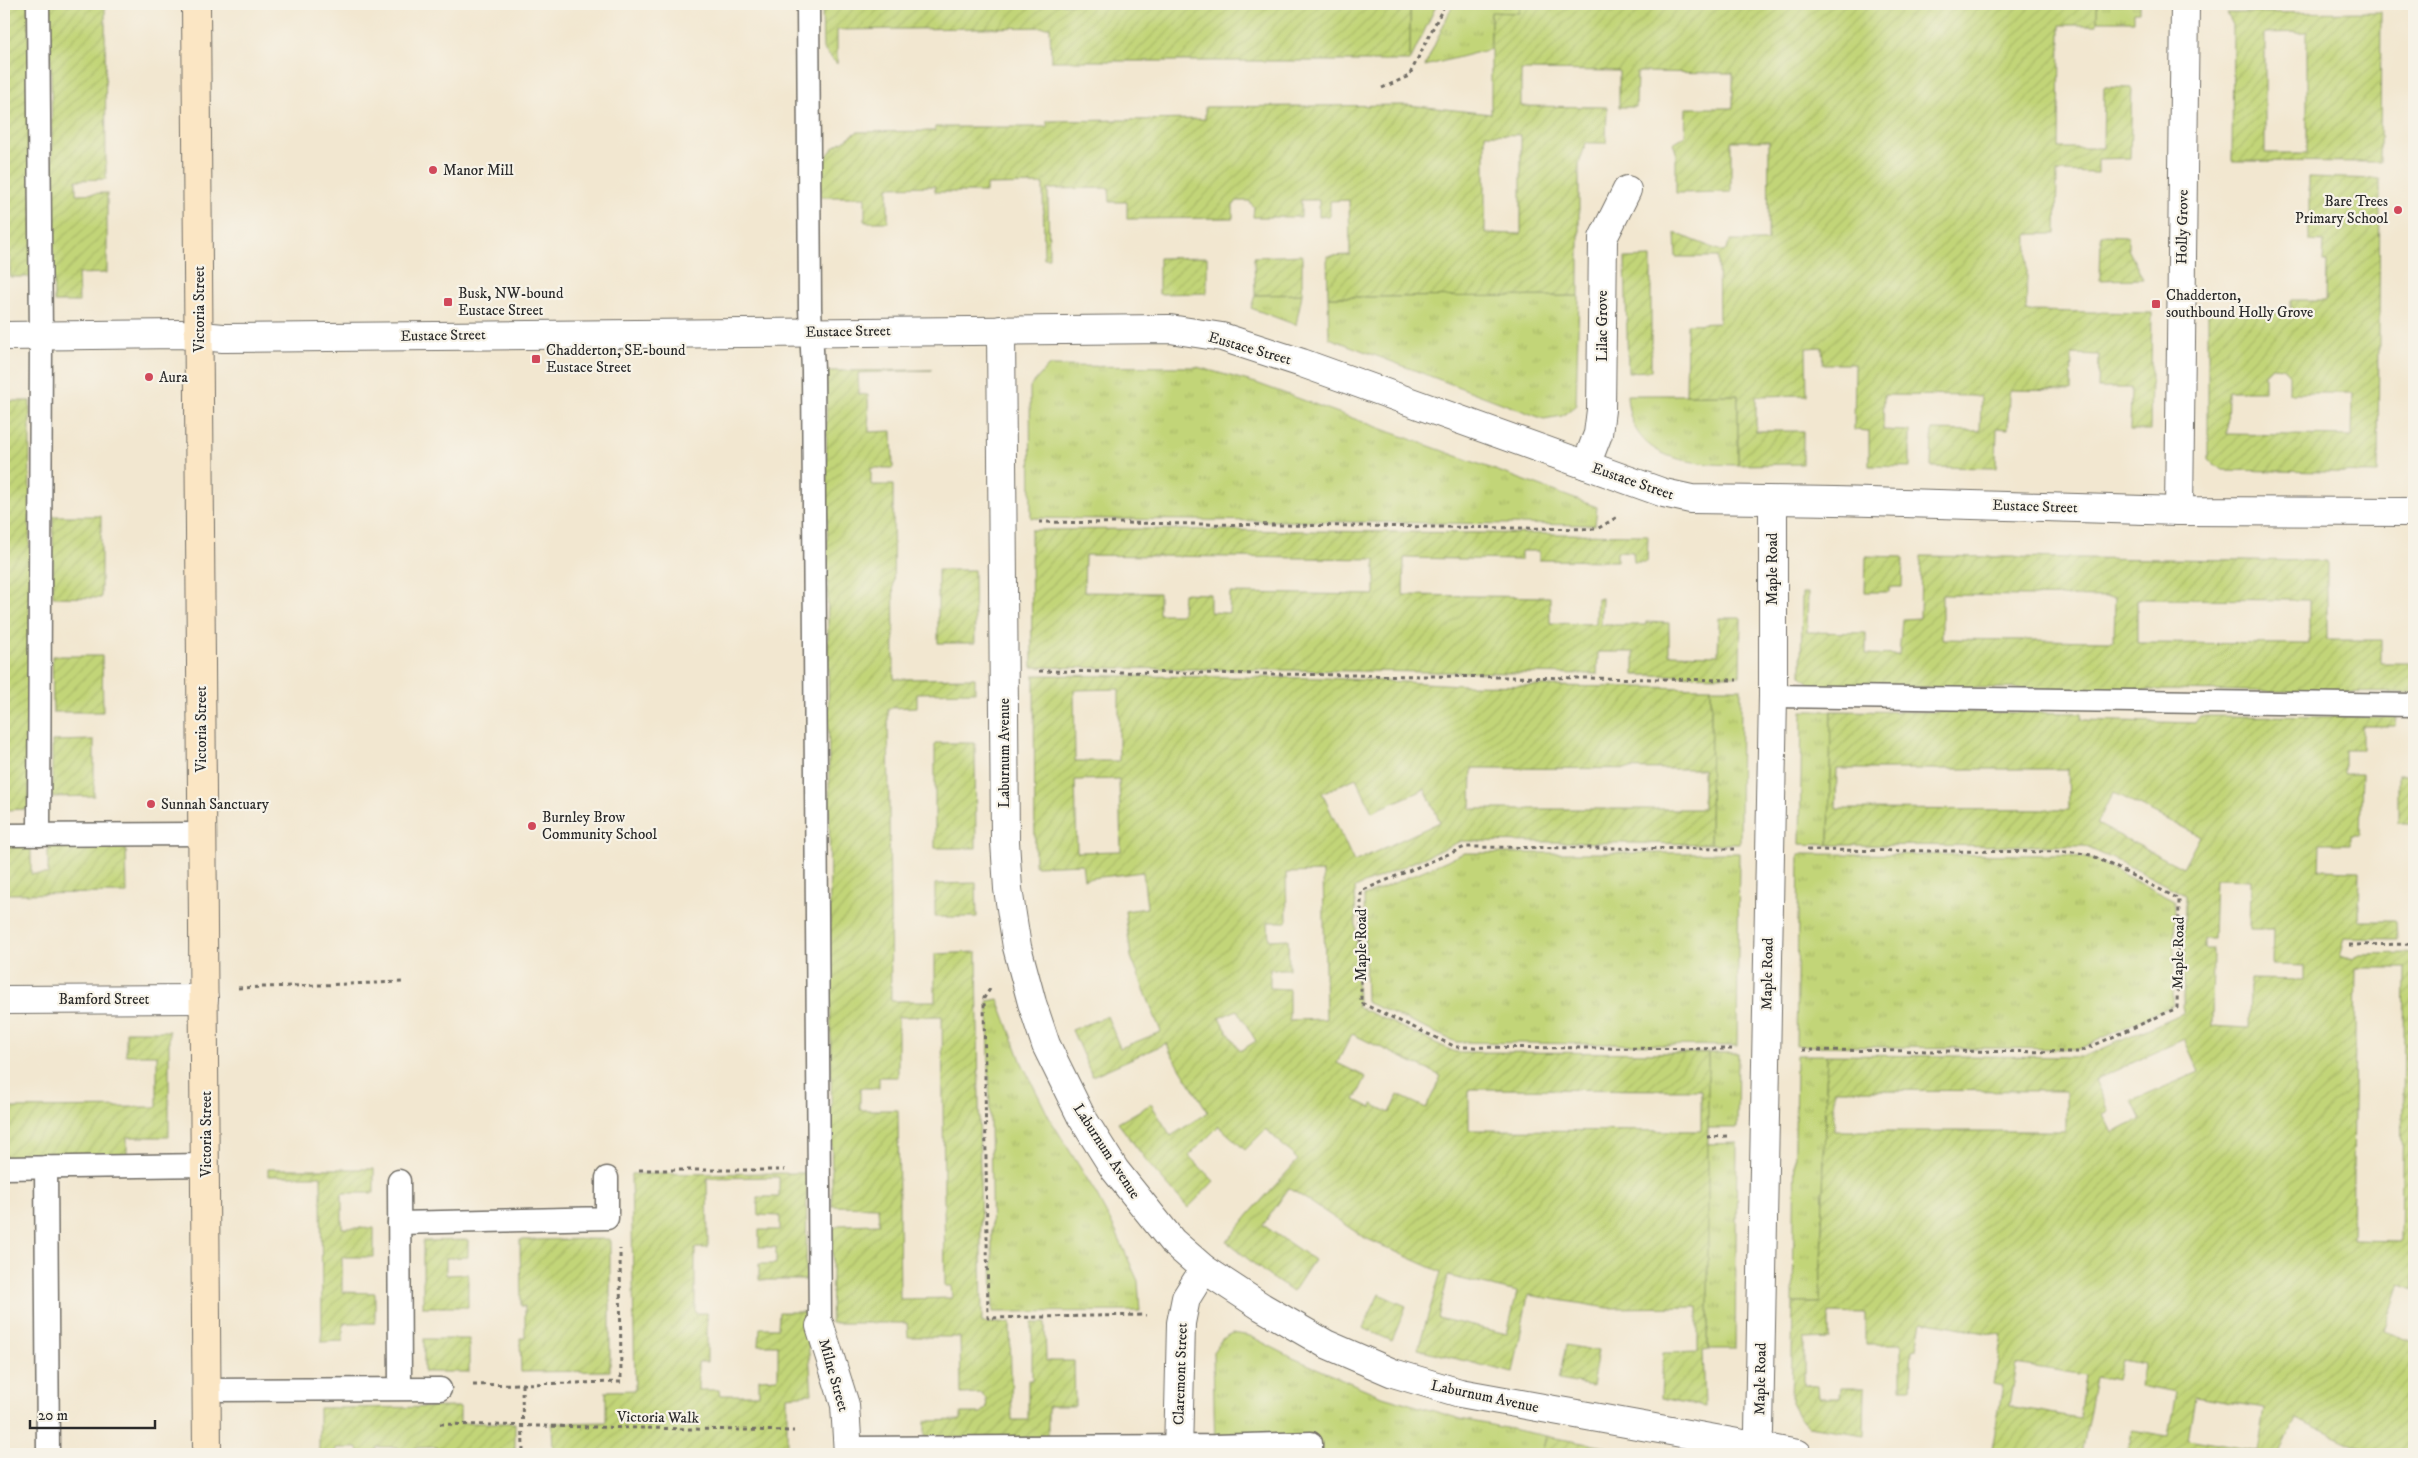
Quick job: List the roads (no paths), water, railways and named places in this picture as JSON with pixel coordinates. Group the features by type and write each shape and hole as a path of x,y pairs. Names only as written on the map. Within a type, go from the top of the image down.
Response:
{"street":[{"name":"Victoria Street","path":"196,4 207,1454"},
{"name":"Holly Grove","path":"2179,511 2185,4"},
{"name":"Lilac Grove","path":"1586,465 1598,434 1601,410 1603,238 1626,190"},
{"name":"Eustace Street","path":"4,336 200,335 222,338 1170,329 1222,337 1302,363 1664,493 1691,499 2179,511 2414,512"},
{"name":"Laburnum Avenue","path":"1001,330 1005,841 1008,888 1017,947 1032,1003 1046,1045 1081,1116 1116,1170 1172,1240 1204,1269 1262,1307 1326,1344 1390,1372 1460,1393 1798,1454"},
{"name":"Maple Road","path":"1756,1447 1759,1411 1773,696 1773,501"},
{"name":"Bamford Street","path":"4,1000 204,999"},
{"name":"Claremont Street","path":"1178,1450 1181,1323 1186,1298 1204,1269"},
{"name":"Milne Street","path":"820,1326 846,1405 848,1451"}],"lane":[{"path":"38,4 41,336 39,835"},
{"path":"808,4 810,332 814,370 820,1326"},
{"path":"1773,696 2414,705"},
{"path":"4,835 202,834"},
{"path":"4,1168 206,1165"},
{"path":"46,1167 48,1454"},
{"path":"399,1223 607,1218 607,1178"},
{"path":"399,1181 400,1388"},
{"path":"207,1390 440,1388"},
{"path":"848,1451 1178,1450 1311,1443 1311,1454"}],"place":[{"name":"Manor Mill","path":"433,170"},
{"name":"Bare Trees Primary School","path":"2398,210"},
{"name":"Busk, NW-bound Eustace Street","path":"448,302"},
{"name":"Chadderton, southbound Holly Grove","path":"2156,304"},
{"name":"Chadderton, SE-bound Eustace Street","path":"536,359"},
{"name":"Aura","path":"149,377"},
{"name":"Sunnah Sanctuary","path":"151,804"},
{"name":"Burnley Brow Community School","path":"532,826"}]}
